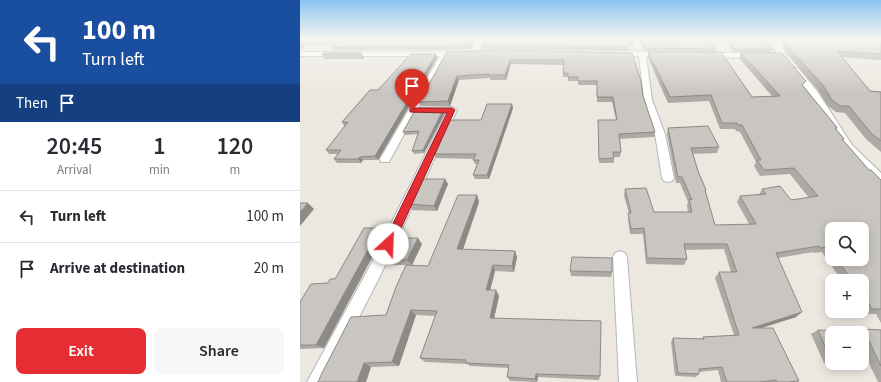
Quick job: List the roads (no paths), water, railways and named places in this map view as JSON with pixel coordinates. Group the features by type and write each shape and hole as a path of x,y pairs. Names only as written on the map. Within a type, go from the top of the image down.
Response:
{"street":[{"path":"385,159 442,57"},
{"path":"642,57 648,100 660,134 668,178"},
{"path":"784,57 814,93 848,147 881,180"},
{"path":"316,382 375,271 452,110 412,110"},
{"path":"620,257 628,382"}]}
